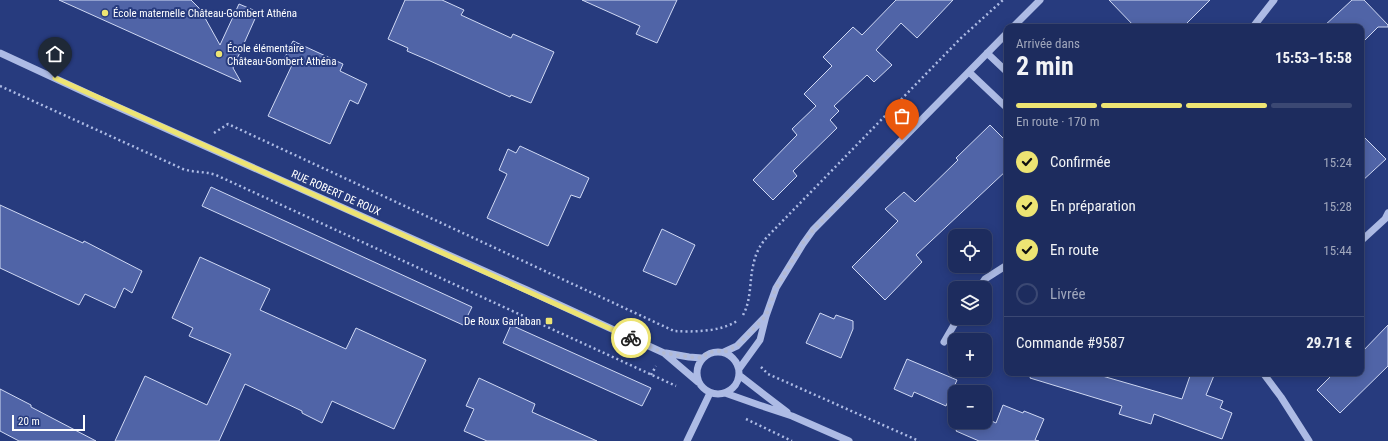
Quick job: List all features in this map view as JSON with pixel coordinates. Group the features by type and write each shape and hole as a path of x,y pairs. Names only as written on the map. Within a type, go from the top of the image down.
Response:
{"street":[{"path":"1016,24 1040,0"},
{"path":"1255,24 1274,0"},
{"path":"792,416 766,396 739,372 736,361 724,352 716,351 708,353 697,365 696,374 698,382 710,393 725,393 732,389 737,382 739,372 760,340 766,316 776,288 802,244 813,230 1004,36"},
{"name":"RUE ROBERT DE ROUX","path":"0,53 664,353 702,358"},
{"path":"987,54 1004,69"},
{"path":"969,72 1004,105"},
{"path":"1364,238 1388,214"},
{"path":"984,281 1004,267"},
{"path":"724,352 737,346 766,316"},
{"path":"944,342 954,325"},
{"name":"RUE ROBERT DE ROUX","path":"664,353 698,382"},
{"path":"1265,376 1281,397 1309,441"},
{"path":"687,441 710,393"},
{"path":"725,393 792,416 849,441"}],"path":[{"path":"198,143 228,124 674,331 695,332 730,326 738,320 747,306 754,262 759,247 767,237 961,38 1003,0"},
{"path":"0,86 183,169 192,172 208,172 223,178 680,388"},
{"path":"761,363 761,369 768,374 919,441"},
{"path":"745,419 792,441"}],"building":[{"name":"École élémentaire Château-Gombert Athéna","path":"59,0 191,0 200,9 220,45 239,4 258,12 233,68 241,82"},
{"path":"405,0 442,0 464,10 461,15 511,38 513,34 554,52 531,103 511,95 510,97 407,51 408,48 388,39"},
{"path":"582,0 677,0 657,43 636,34 640,26"},
{"path":"896,0 953,0 917,38 901,23 876,50 892,65 874,82 867,75 834,106 839,111 830,120 837,128 793,171 797,176 773,200 753,180 797,135 792,129 816,106 804,94 832,66 823,57 853,27 862,35"},
{"path":"1109,0 1210,0 1186,24 1132,24"},
{"path":"1352,0 1364,0 1388,25 1388,27 1378,27 1364,41 1364,24 1326,24"},
{"path":"293,41 343,64 340,71 367,84 358,104 350,100 330,144 268,116 292,65 283,61"},
{"path":"990,125 1004,139 1004,173 916,255 922,262 885,300 852,267 898,221 885,209 904,192 915,202 958,160 956,158"},
{"path":"1364,137 1386,159 1364,179"},
{"path":"520,146 589,178 580,198 571,195 548,246 487,218 507,174 499,170 508,149 516,153"},
{"path":"211,187 472,307 463,325 202,206"},
{"path":"0,205 83,243 84,241 142,271 132,293 124,288 115,308 85,294 79,305 0,268"},
{"path":"662,229 695,245 676,285 643,271"},
{"path":"200,257 270,289 260,310 346,349 356,328 426,360 394,429 332,401 322,423 302,413 302,411 245,384 219,441 115,441 145,376 207,405 231,354 189,336 193,328 172,318"},
{"path":"820,313 834,319 836,315 853,321 853,329 841,358 806,343"},
{"path":"511,325 651,388 642,406 503,343"},
{"path":"1388,325 1388,366 1340,413 1317,390 1331,376 1364,376 1364,350"},
{"path":"907,359 957,380 955,385 948,385 948,401 946,406 914,392 912,397 894,389"},
{"path":"1030,376 1102,376 1182,399 1190,376 1214,376 1206,395 1223,401 1220,408 1232,413 1222,439 1154,414 1151,424 1119,414 1122,406 1030,378"},
{"path":"479,378 535,404 532,412 597,441 487,441 464,431 474,409 466,406"},
{"path":"0,389 96,441 19,441 0,431"},
{"path":"1003,405 1044,419 1035,440 1039,441 979,441 956,431 957,429 992,429 992,421 996,423"}],"way so far":[{"path":"631,338 664,353 702,358 708,353 716,351 724,352 737,346 766,316 776,288 802,244 813,230 902,140"}],"place":[{"name":"École maternelle Château-Gombert Athéna","path":"105,13"},
{"name":"École élémentaire Château-Gombert Athéna","path":"219,54"},
{"name":"De Roux Garlaban","path":"549,321"}],"route":[{"path":"55,78 631,338"}]}
